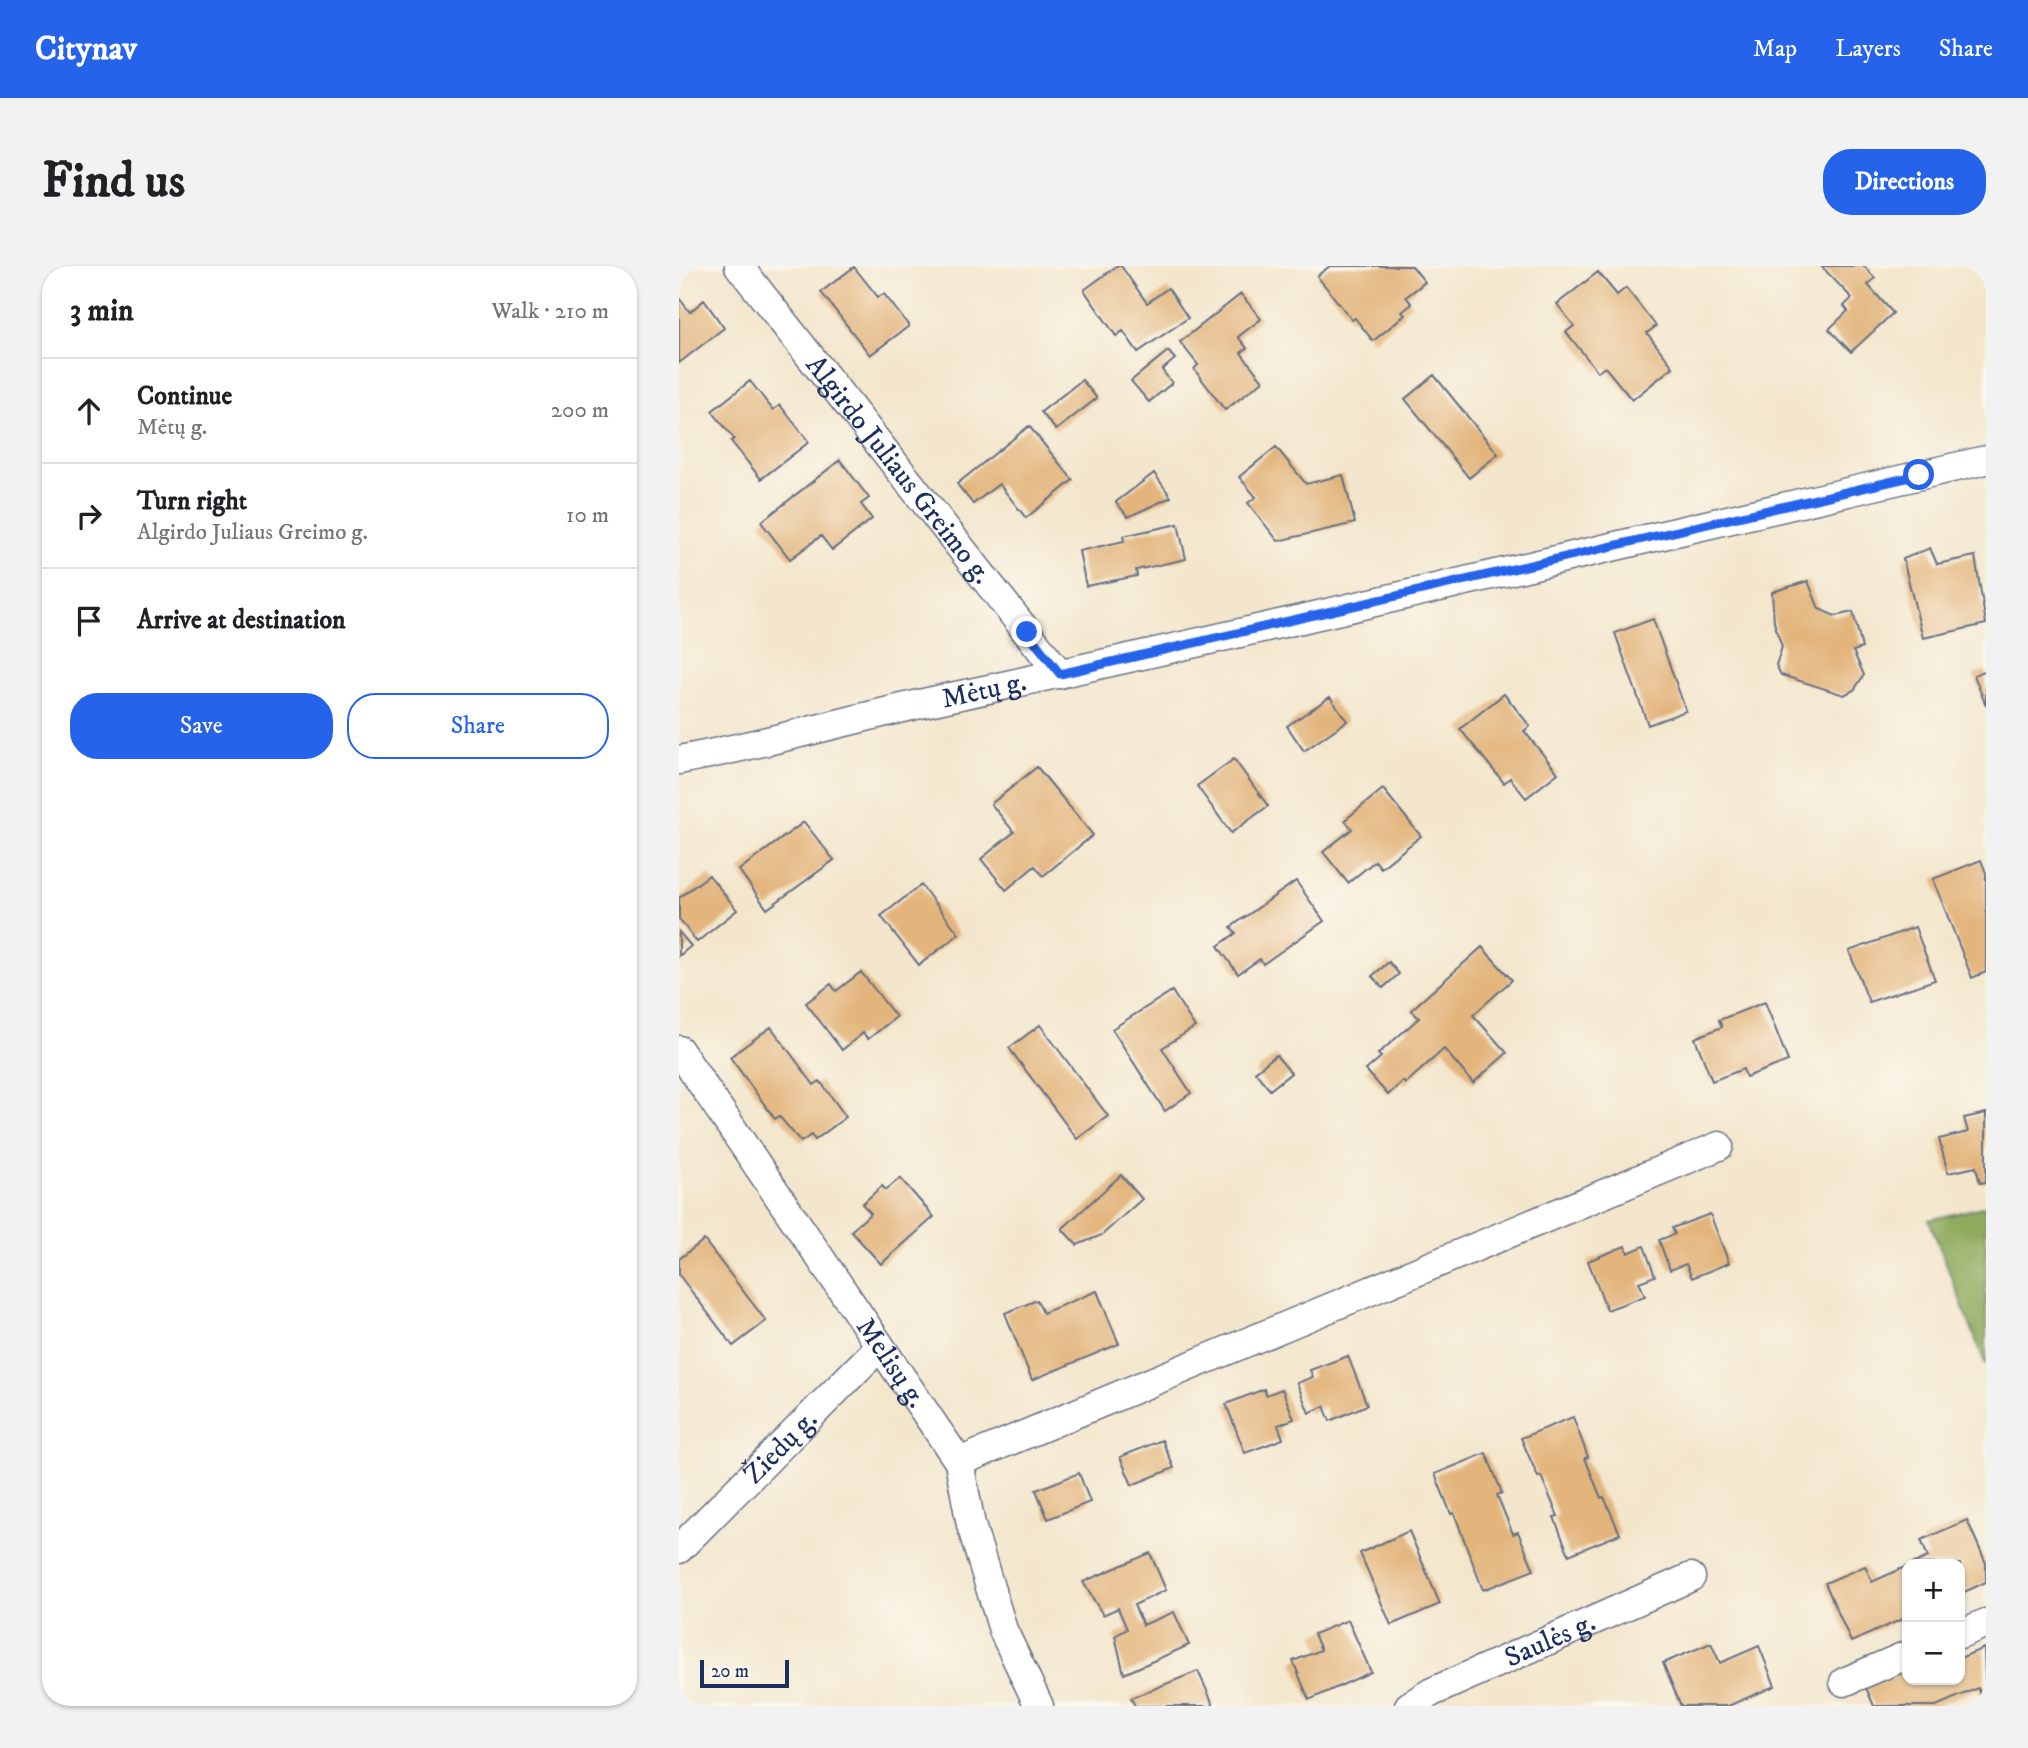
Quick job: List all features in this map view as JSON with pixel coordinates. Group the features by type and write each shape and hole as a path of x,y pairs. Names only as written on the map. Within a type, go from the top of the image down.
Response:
{"street":[{"name":"Algirdo Juliaus Greimo g.","path":"739,266 1060,674"},
{"name":"Mėtų g.","path":"679,760 861,716 1060,674 1986,460"},
{"name":"Melisų g.","path":"679,1050 959,1462 971,1525 1003,1630 1039,1706"},
{"path":"959,1462 1719,1146"},
{"name":"Žiedų g.","path":"679,1549 880,1346"},
{"name":"Saulės g.","path":"1409,1706 1432,1692 1691,1577"},
{"path":"1965,1632 1986,1623"},
{"path":"1844,1682 1902,1657"}],"green space":[{"path":"1986,1206 1986,1366 1929,1220"}],"building":[{"path":"1117,266 1121,266 1147,303 1168,288 1188,318 1138,352 1123,331 1116,336 1084,290"},
{"path":"1330,266 1412,266 1425,282 1406,297 1412,304 1402,312 1405,315 1373,341 1355,318 1352,320 1317,276"},
{"path":"1821,266 1864,266 1875,278 1868,285 1893,313 1851,352 1829,329 1848,311 1844,306 1852,298"},
{"path":"854,267 878,297 884,294 909,326 870,355 821,292"},
{"path":"1598,272 1617,295 1626,288 1656,326 1647,333 1673,367 1632,400 1605,367 1598,372 1566,332 1574,326 1557,304"},
{"path":"1241,294 1261,319 1238,337 1247,348 1241,353 1263,381 1225,410 1194,369 1198,365 1180,342"},
{"path":"679,298 690,312 704,300 724,328 679,363"},
{"path":"1168,351 1175,359 1162,370 1172,383 1149,402 1131,381"},
{"path":"1434,375 1498,454 1469,478 1405,399"},
{"path":"1082,380 1097,398 1056,430 1041,412"},
{"path":"750,381 773,410 780,405 809,442 761,479 731,441 734,439 712,411"},
{"path":"1029,426 1073,480 1026,518 999,484 973,504 957,484"},
{"path":"1276,447 1306,484 1343,475 1355,523 1278,541 1248,503 1256,497 1239,477"},
{"path":"840,460 869,498 861,504 872,519 832,550 821,536 790,559 761,522"},
{"path":"1154,473 1171,497 1128,517 1116,502"},
{"path":"1178,524 1186,559 1136,570 1137,576 1086,586 1079,551 1124,541 1123,536"},
{"path":"1930,548 1937,564 1975,556 1986,624 1923,638 1903,559"},
{"path":"1808,581 1819,609 1835,616 1853,612 1862,648 1853,651 1864,675 1854,690 1844,695 1781,675 1776,665 1782,647 1774,622 1772,592"},
{"path":"1653,619 1686,711 1648,725 1615,633"},
{"path":"1986,670 1986,706 1974,675"},
{"path":"1504,694 1530,726 1524,731 1558,773 1526,798 1510,778 1504,783 1460,729"},
{"path":"1330,697 1347,721 1304,751 1287,726"},
{"path":"1234,759 1268,806 1231,833 1197,786"},
{"path":"1037,767 1093,835 1043,876 1035,866 1006,890 981,859 1014,832 991,804"},
{"path":"1383,789 1421,836 1381,868 1375,861 1348,883 1323,852 1352,829 1345,820"},
{"path":"804,822 834,860 767,909 739,870"},
{"path":"1981,860 1986,873 1986,972 1972,978 1933,879"},
{"path":"709,875 737,910 697,942 679,919 679,898"},
{"path":"1296,881 1324,921 1263,964 1260,959 1238,974 1218,946 1236,933 1231,927"},
{"path":"921,885 959,934 919,965 881,916"},
{"path":"1915,927 1935,980 1869,1002 1849,951"},
{"path":"679,932 691,946 679,956"},
{"path":"1482,947 1512,980 1473,1015 1507,1053 1473,1083 1444,1049 1405,1084 1403,1081 1388,1095 1366,1070 1381,1057 1378,1054 1419,1018 1411,1010"},
{"path":"1389,962 1399,974 1383,988 1372,976"},
{"path":"861,972 896,1017 868,1039 863,1033 842,1050 806,1003 831,984 836,991"},
{"path":"1172,991 1195,1027 1162,1048 1191,1093 1165,1111 1112,1029"},
{"path":"1765,1002 1788,1061 1746,1077 1743,1069 1712,1081 1695,1038 1722,1027 1719,1020"},
{"path":"1040,1025 1108,1116 1077,1139 1009,1048"},
{"path":"771,1027 814,1085 820,1081 846,1117 815,1140 811,1135 801,1142 779,1116 775,1119 730,1057"},
{"path":"1276,1055 1291,1073 1270,1090 1255,1072"},
{"path":"1986,1113 1986,1182 1980,1183 1976,1167 1948,1173 1939,1139 1968,1132 1964,1118"},
{"path":"1121,1175 1142,1199 1102,1235 1077,1245 1062,1229"},
{"path":"900,1178 934,1217 881,1264 851,1231 871,1213 862,1204 882,1186 886,1190"},
{"path":"1710,1214 1729,1263 1692,1278 1686,1264 1670,1270 1659,1240 1675,1234 1672,1228"},
{"path":"704,1240 766,1321 733,1346 679,1275 679,1259"},
{"path":"1625,1246 1628,1253 1644,1246 1655,1276 1639,1282 1645,1296 1607,1310 1588,1261"},
{"path":"1097,1291 1119,1344 1032,1380 1005,1313 1037,1300 1043,1313"},
{"path":"1348,1356 1367,1405 1330,1421 1324,1406 1309,1413 1297,1383 1313,1377 1310,1370"},
{"path":"1264,1389 1266,1395 1282,1389 1294,1419 1278,1425 1283,1439 1245,1453 1226,1404"},
{"path":"1573,1417 1601,1498 1604,1497 1620,1534 1569,1555 1554,1517 1558,1516 1521,1438"},
{"path":"1162,1440 1174,1468 1132,1485 1120,1457"},
{"path":"1486,1453 1502,1493 1497,1495 1513,1534 1518,1532 1534,1570 1483,1590 1454,1513 1451,1514 1435,1474"},
{"path":"1079,1473 1090,1502 1048,1519 1036,1490"},
{"path":"1967,1520 1986,1563 1986,1582 1965,1592 1965,1559 1923,1559 1928,1557 1921,1540"},
{"path":"1409,1531 1440,1604 1391,1625 1360,1553"},
{"path":"1150,1553 1166,1590 1134,1605 1143,1625 1174,1612 1189,1645 1124,1674 1115,1636 1127,1629 1118,1608 1103,1615 1083,1582"},
{"path":"1865,1566 1872,1582 1902,1568 1902,1619 1851,1642 1825,1583"},
{"path":"1348,1620 1371,1672 1309,1700 1293,1661 1321,1650 1314,1634"},
{"path":"1711,1643 1720,1663 1759,1646 1775,1686 1728,1706 1681,1706 1663,1663"},
{"path":"1984,1648 1986,1706 1978,1688 1936,1706 1874,1706 1866,1688 1902,1673 1902,1685 1965,1685 1965,1656"},
{"path":"1198,1671 1214,1706 1135,1706 1131,1698"}],"route":[{"path":"1027,632 1060,674 1919,475"}]}
